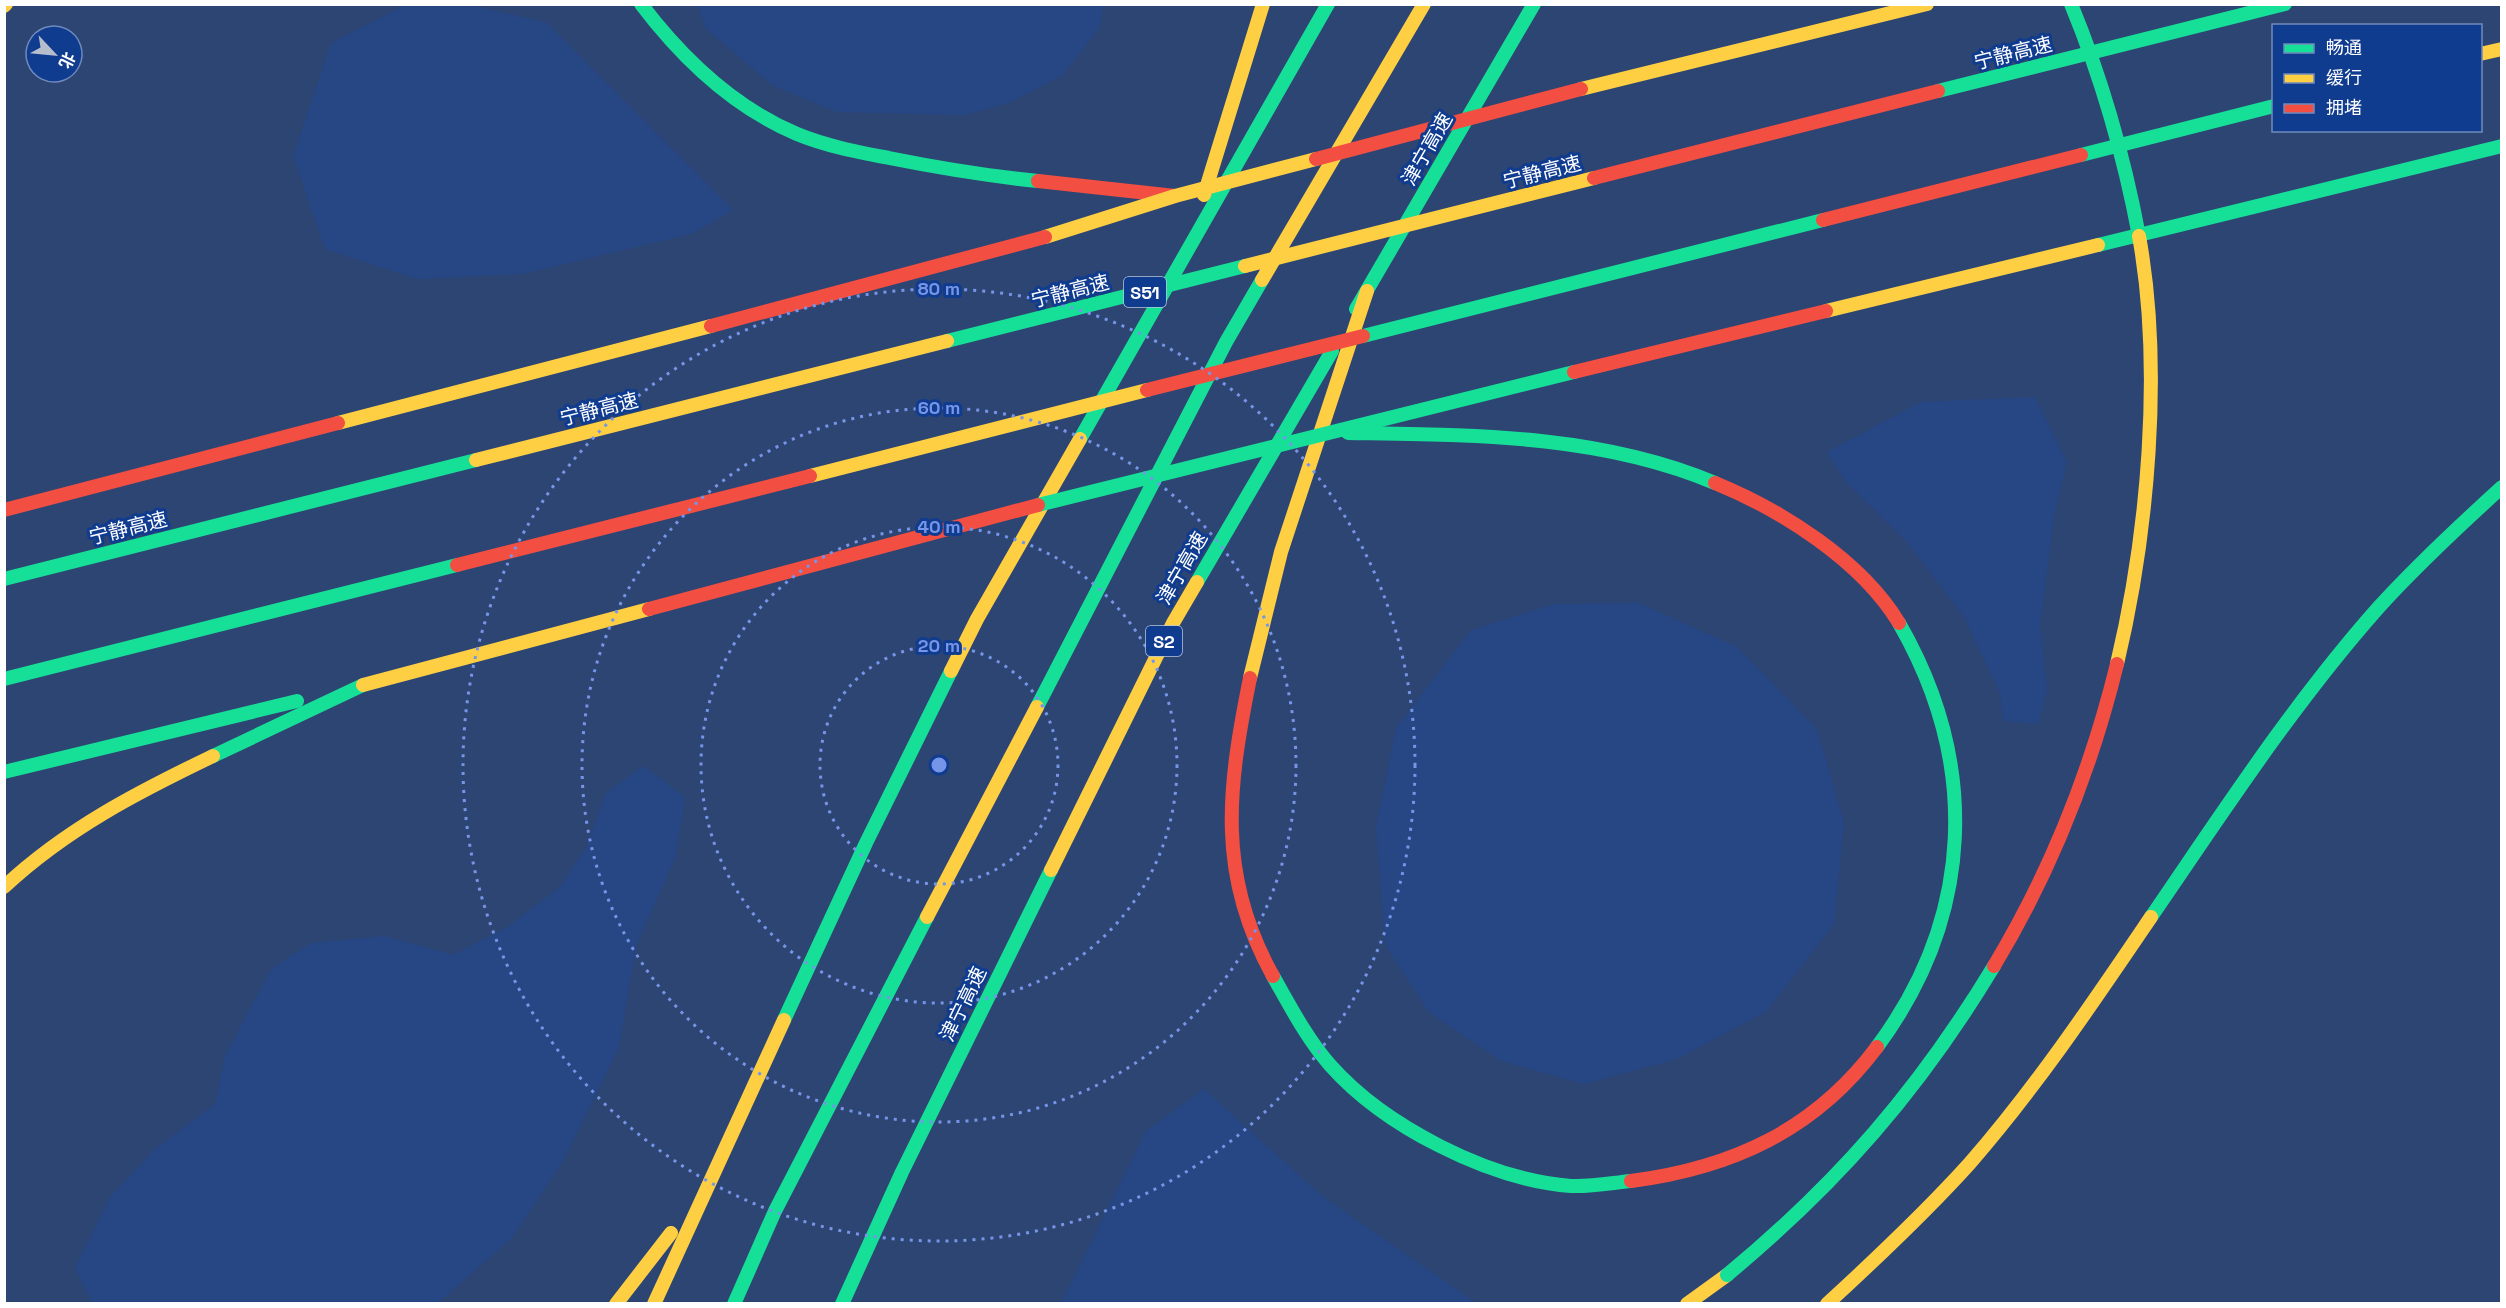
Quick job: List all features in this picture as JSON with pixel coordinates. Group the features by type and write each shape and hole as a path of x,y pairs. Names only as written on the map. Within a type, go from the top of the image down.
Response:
{"highway":[{"path":"641,4 654,22 692,62 734,98 786,129 837,147 998,178 1175,196"},
{"path":"1186,254 1263,4"},
{"path":"654,1304 866,843 977,619 1328,4"},
{"path":"734,1304 775,1211 1226,342 1424,4"},
{"name":"津宁高速","path":"842,1304 902,1172 1173,623 1534,4"},
{"path":"4,510 1003,250 1175,196 1658,69 1927,4"},
{"path":"1687,1304 1727,1275 1789,1224 1886,1122 1941,1049 1996,960 2052,855 2092,752 2125,630 2142,518 2151,400 2146,280 2133,200 2109,112 2072,4"},
{"name":"宁静高速","path":"4,579 2285,4"},
{"path":"2482,54 2502,49"},
{"path":"4,679 2272,107"},
{"path":"4,772 363,685 1081,493 2502,146"},
{"path":"1325,432 1504,436 1598,446 1675,466 1740,493 1802,527 1874,591 1894,617 1921,664 1946,739 1955,814 1951,887 1927,961 1892,1027 1854,1077 1807,1119 1753,1148 1700,1169 1641,1180 1573,1186 1512,1174 1466,1157 1415,1132 1368,1099 1331,1068 1269,972 1240,900 1231,837 1234,765 1252,657 1273,572 1367,291"},
{"path":"1827,1304 1897,1240 2012,1112 2239,790 2356,635 2434,549 2502,487"},
{"path":"4,887 67,834 114,804 363,685"},
{"path":"616,1304 705,1189"}],"water":[{"path":"407,4 470,5 546,22 733,210 691,234 523,274 417,279 325,249 293,156 331,43"},
{"path":"698,4 1103,5 1100,27 1063,75 1009,103 966,115 837,112 772,85 705,28"},
{"path":"2035,397 2067,462 2055,511 2040,625 2047,691 2038,724 2003,721 2000,693 1963,615 1906,541 1845,481 1827,452 1921,402"},
{"path":"1639,603 1737,647 1817,729 1844,823 1834,924 1767,1011 1677,1059 1584,1084 1501,1061 1429,1012 1385,945 1376,827 1396,728 1471,630 1555,604"},
{"path":"643,766 685,797 676,856 636,946 619,1047 565,1158 512,1238 438,1303 92,1303 75,1268 110,1197 155,1149 215,1104 225,1056 271,969 311,943 385,936 453,955 509,926 560,887 586,847 606,793"},
{"path":"1204,1089 1322,1196 1476,1303 1061,1303 1146,1131"}],"traffic: fast":[{"path":"641,4 674,43 710,79 751,110 797,134 877,156 1038,181"},
{"path":"1080,439 1328,4"},
{"path":"1356,309 1534,4"},
{"path":"2071,4 2093,61 2111,118 2139,236"},
{"path":"1938,91 2285,4"},
{"path":"2081,155 2272,107"},
{"path":"2098,245 2502,146"},
{"path":"1363,336 1823,220"},
{"path":"947,341 1245,266"},
{"path":"1037,707 1226,342 1262,280"},
{"path":"1197,582 1332,351"},
{"path":"1038,505 1574,372"},
{"path":"1348,433 1488,437 1581,446 1671,467 1715,483"},
{"path":"4,579 476,460"},
{"path":"2151,917 2288,720 2347,645 2408,576 2502,487"},
{"path":"4,679 457,565"},
{"path":"1877,1047 1909,997 1933,945 1948,892 1955,839 1953,785 1943,730 1925,676 1899,623"},
{"path":"784,1020 866,843 951,671"},
{"path":"213,756 363,685"},
{"path":"4,772 297,701"},
{"path":"842,1304 902,1172 1051,870"},
{"path":"734,1304 775,1211 927,917"},
{"path":"1727,1275 1805,1205 1874,1132 1936,1054 1994,966"},
{"path":"1273,976 1306,1033 1330,1065 1352,1087 1408,1129 1473,1161 1539,1182 1578,1186 1631,1181"}],"traffic: slow":[{"path":"1204,195 1263,4"},
{"path":"1262,280 1424,4"},
{"path":"1581,89 1927,4"},
{"path":"2482,54 2502,49"},
{"path":"1045,237 1175,196 1316,159"},
{"path":"1245,266 1594,178"},
{"path":"2117,664 2137,561 2149,451 2150,340 2139,236"},
{"path":"1826,311 2098,245"},
{"path":"1250,678 1281,552 1367,291"},
{"path":"338,423 711,326"},
{"path":"476,460 947,341"},
{"path":"810,476 1147,390"},
{"path":"951,671 977,619 1080,439"},
{"path":"1051,870 1173,623 1197,582"},
{"path":"363,685 649,609"},
{"path":"927,917 1037,707"},
{"path":"4,887 52,847 104,813 157,783 213,756"},
{"path":"1827,1304 1936,1200 1995,1134 2064,1043 2151,917"},
{"path":"654,1304 784,1020"},
{"path":"616,1304 671,1233"},
{"path":"1687,1304 1727,1275"}],"traffic: jam":[{"path":"1316,159 1581,89"},
{"path":"1594,178 1938,91"},
{"path":"1823,220 2081,155"},
{"path":"1038,181 1175,196"},
{"path":"711,326 1045,237"},
{"path":"1574,372 1826,311"},
{"path":"1147,390 1363,336"},
{"path":"4,510 338,423"},
{"path":"457,565 810,476"},
{"path":"1715,483 1766,507 1841,558 1864,578 1899,623"},
{"path":"649,609 1038,505"},
{"path":"1994,966 2033,894 2067,820 2095,743 2117,664"},
{"path":"1250,678 1236,756 1232,830 1235,866 1242,902 1255,938 1273,976"},
{"path":"1631,1181 1703,1166 1737,1155 1769,1140 1799,1122 1827,1101 1853,1076 1877,1047"}]}
